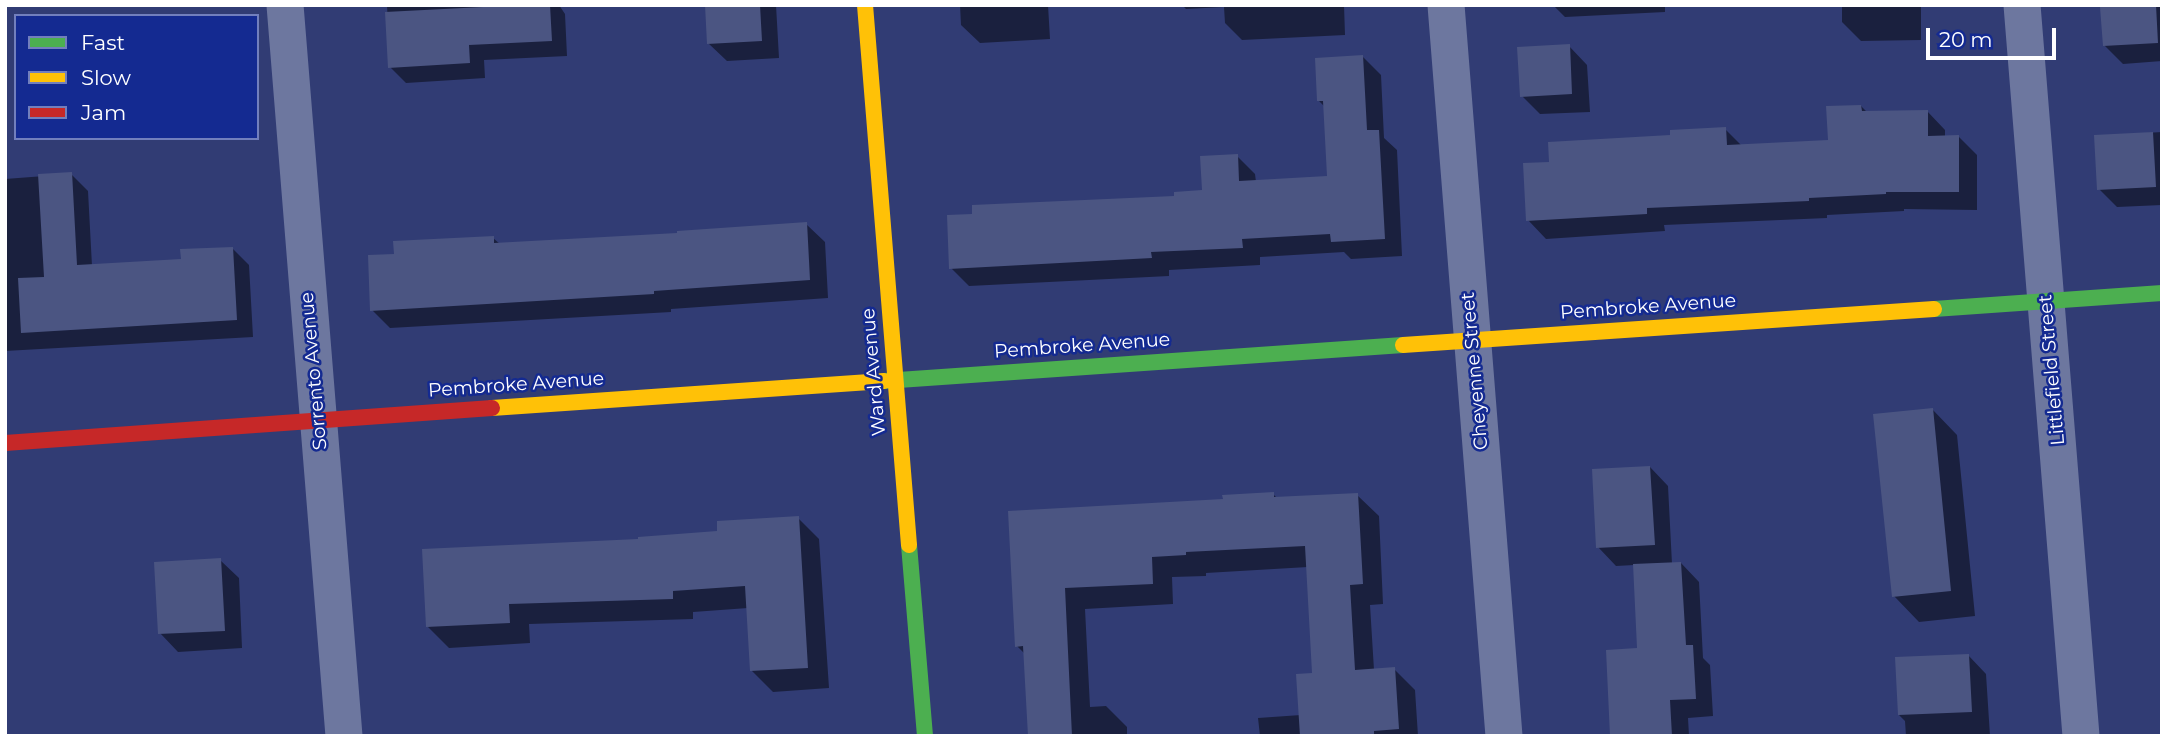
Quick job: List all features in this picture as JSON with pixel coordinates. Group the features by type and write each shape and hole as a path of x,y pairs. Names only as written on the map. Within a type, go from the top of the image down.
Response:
{"street":[{"name":"Sorrento Avenue","path":"285,5 344,736"},
{"name":"Ward Avenue","path":"865,5 925,736"},
{"name":"Cheyenne Street","path":"1446,5 1504,736"},
{"name":"Littlefield Street","path":"2022,5 2081,736"},
{"name":"Pembroke Avenue","path":"5,443 2162,293"}],"building":[{"path":"550,5 552,41 469,45 470,63 388,68 385,12"},
{"path":"705,5 760,5 762,41 707,44"},
{"path":"2156,5 2158,43 2103,46 2100,7"},
{"path":"1570,44 1572,94 1520,97 1517,47"},
{"path":"1363,55 1367,130 1379,130 1385,239 1331,242 1330,234 1242,239 1243,248 1151,252 1152,258 949,269 947,215 972,214 972,205 1174,196 1174,192 1202,190 1200,156 1238,154 1239,181 1327,176 1323,101 1317,101 1315,58"},
{"path":"1861,105 1862,111 1928,110 1928,136 1959,135 1959,192 1886,192 1809,198 1809,201 1647,208 1647,214 1526,221 1523,163 1549,162 1548,142 1670,135 1670,130 1726,127 1727,145 1828,140 1826,106"},
{"path":"2153,132 2156,187 2097,190 2094,135"},
{"path":"72,172 77,265 181,259 180,249 233,247 237,320 21,333 18,278 44,277 38,174"},
{"path":"807,222 810,280 654,291 654,294 370,311 368,255 394,254 393,241 494,236 494,243 677,233"},
{"path":"1933,408 1951,591 1892,597 1873,414"},
{"path":"1650,466 1655,545 1596,548 1592,469"},
{"path":"1274,492 1274,497 1358,493 1363,584 1350,585 1355,670 1395,667 1399,729 1374,731 1374,736 1300,736 1296,674 1312,673 1305,546 1186,552 1186,555 1152,557 1153,584 1065,588 1072,736 1028,736 1023,646 1015,647 1008,511 1223,499 1222,495"},
{"path":"799,516 808,668 750,671 745,586 673,591 673,599 509,604 510,623 426,627 422,549 638,539 717,531 717,521"},
{"path":"221,558 225,631 158,634 154,562"},
{"path":"1681,562 1686,645 1693,645 1696,699 1670,700 1672,736 1610,736 1606,650 1637,648 1633,564"},
{"path":"1969,654 1972,712 1898,715 1895,657"}],"traffic: fast":[{"path":"1934,309 2162,293"},
{"path":"884,381 1403,345"},
{"path":"909,545 925,736"}],"traffic: slow":[{"path":"865,5 909,545"},
{"path":"1403,345 1934,309"},
{"path":"492,408 884,381"}],"traffic: jam":[{"path":"5,443 492,408"}]}
